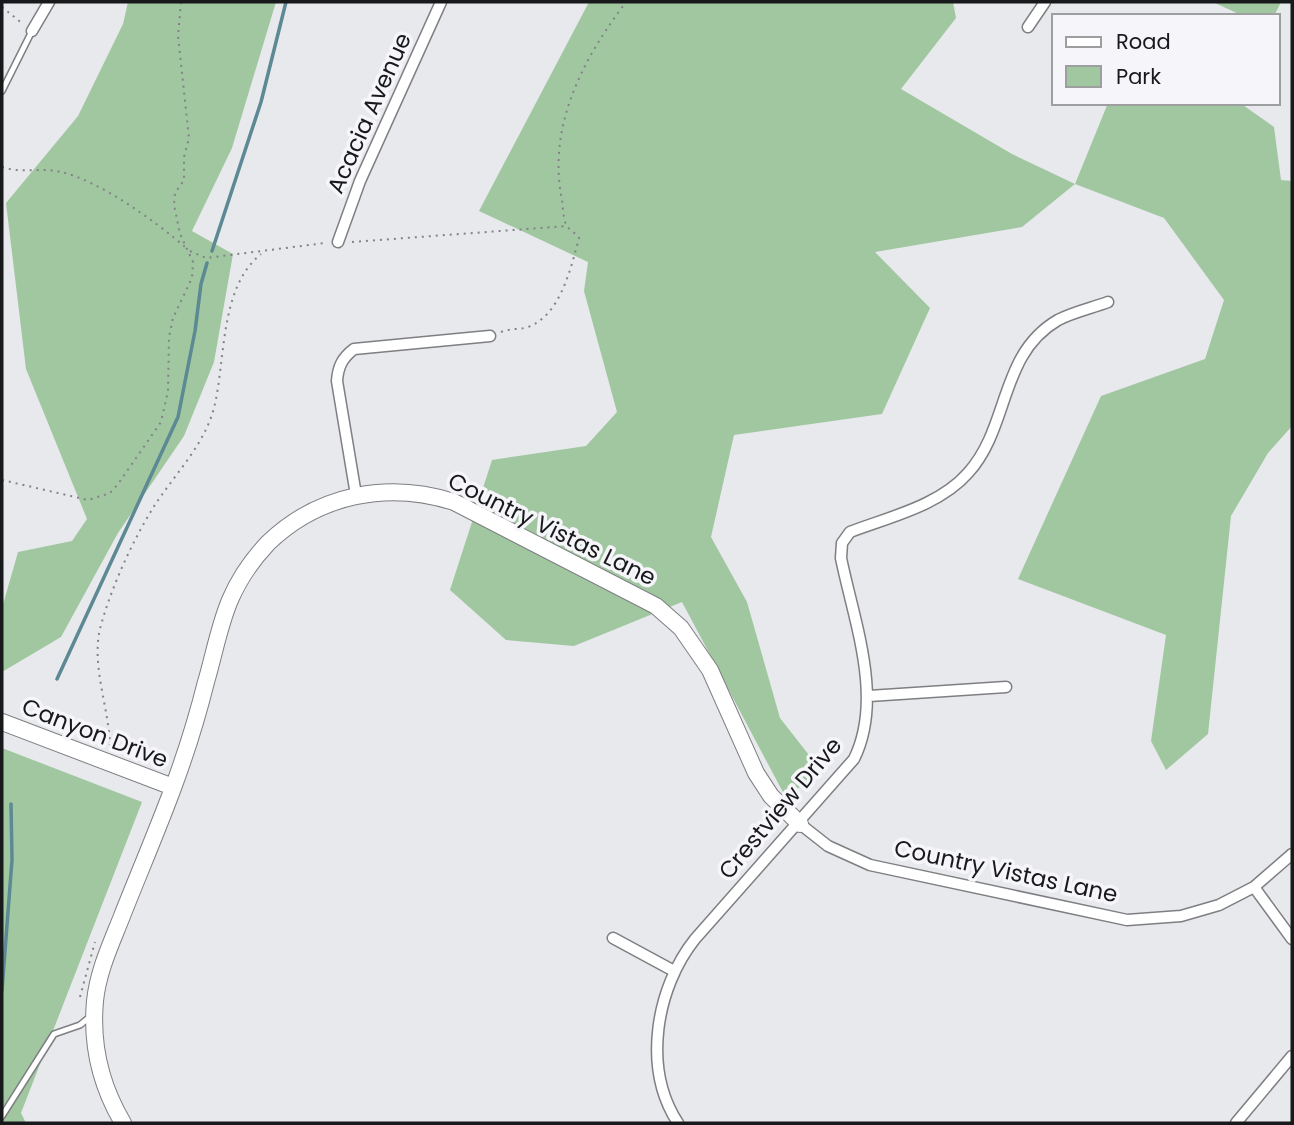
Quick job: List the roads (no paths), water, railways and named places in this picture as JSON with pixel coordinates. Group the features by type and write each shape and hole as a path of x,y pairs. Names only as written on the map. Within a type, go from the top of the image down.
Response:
{"street":[{"path":"32,31 50,2"},
{"name":"Acacia Avenue","path":"338,243 360,181 441,2"},
{"path":"1028,27 1045,2"},
{"name":"Crestview Drive","path":"672,1121 662,1081 658,1045 662,1007 674,971 695,939 800,824 854,759 866,726 869,696 841,558 842,543 850,532 931,501 958,484 975,466 989,441 1013,372 1032,341 1061,318 1108,302"},
{"path":"356,495 337,381 338,368 347,354 354,349 490,336"},
{"name":"Country Vistas Lane","path":"123,1123 102,1076 96,1047 94,1014 102,966 173,787 196,719 223,620 244,572 266,545 293,522 323,506 356,495 406,491 454,502 656,606 681,628 710,670 756,774 771,796 828,846 870,865 1111,918 1142,920 1181,916 1219,905 1254,887 1292,854"},
{"path":"869,696 1006,687"},
{"name":"Canyon Drive","path":"2,722 173,787"},
{"path":"1254,887 1292,939"},
{"path":"613,938 674,971"},
{"path":"1236,1123 1292,1056"}],"lane":[{"path":"2,91 32,31"},
{"path":"2,1116 54,1034 80,1025 94,1014"}],"waterway":[{"path":"212,251 261,102 286,2"},
{"path":"57,679 178,417 207,263"},
{"path":"2,990 12,860 11,804"}]}
